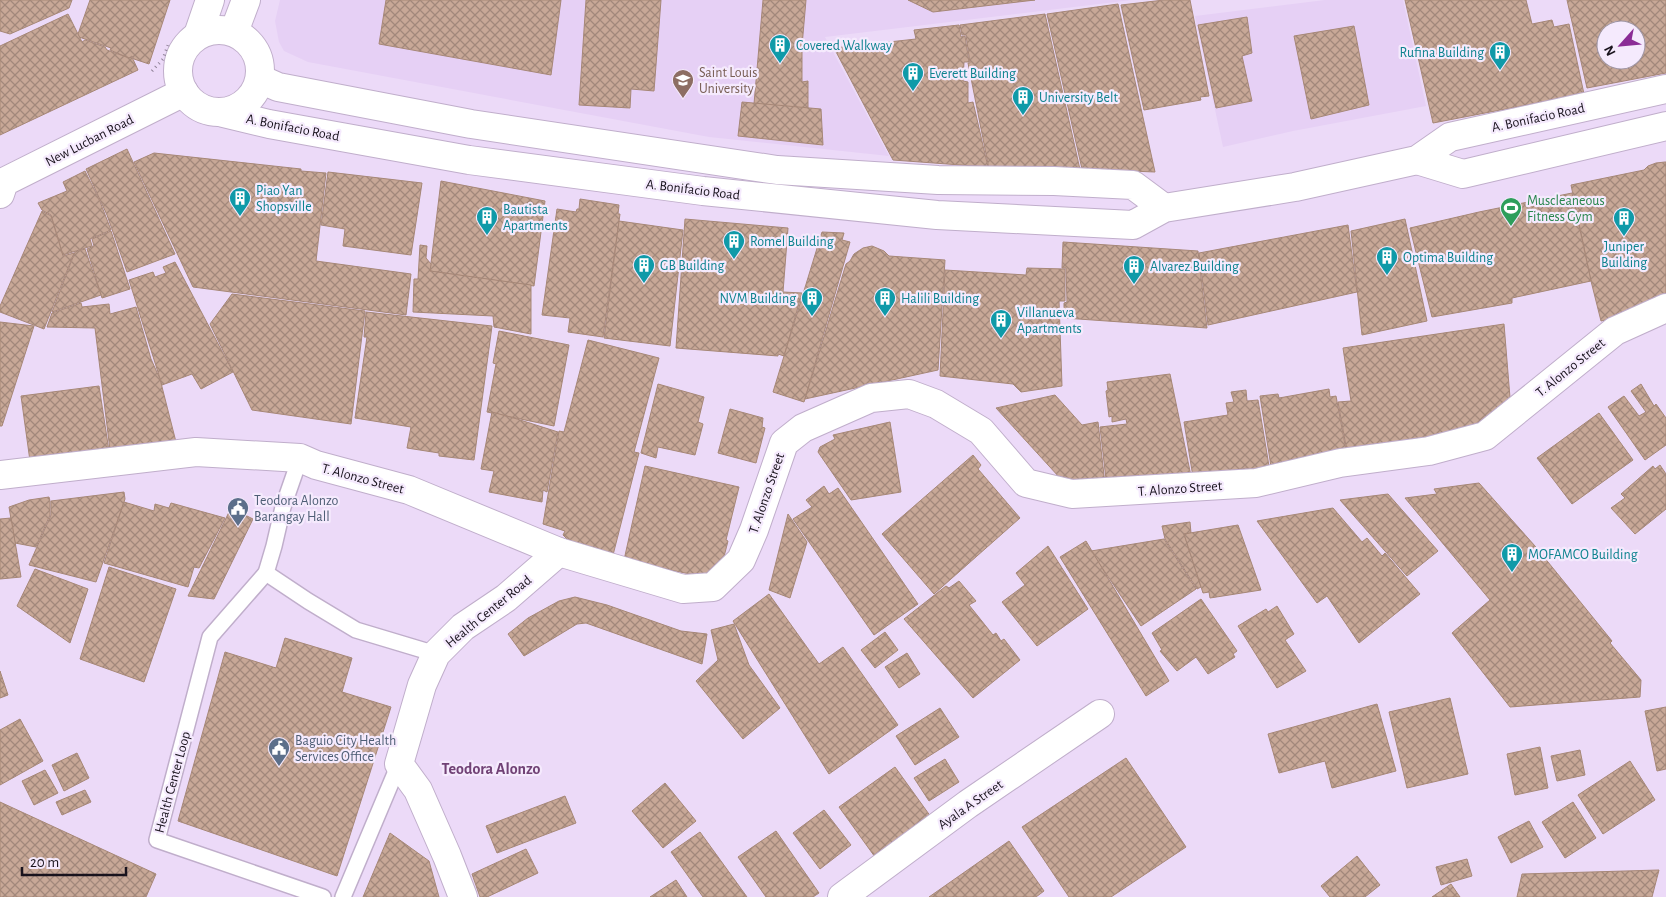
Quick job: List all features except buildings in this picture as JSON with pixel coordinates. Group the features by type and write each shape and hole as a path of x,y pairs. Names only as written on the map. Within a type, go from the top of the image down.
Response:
{"main road":[{"path":"198,35 210,0"},
{"path":"234,32 246,0"},
{"path":"221,30 234,32 254,48 258,56 260,79 251,98 244,105 234,110 223,113 200,108 193,104 184,92 179,79 179,60 188,43 198,35 209,31 221,30"},
{"path":"260,79 278,87 471,124 777,170 938,180 1054,180 1133,185 1164,208"},
{"name":"A. Bonifacio Road","path":"223,113 270,124 469,160 703,191 937,215 1133,225 1164,208 1295,188 1417,160 1450,137 1666,89"},
{"name":"New Lucban Road","path":"1,186 184,92"},
{"name":"A. Bonifacio Road","path":"1417,160 1463,174 1666,126"},
{"name":"T. Alonzo Street","path":"0,475 196,452 300,458 316,465 409,490 559,552 683,589 713,587 741,560 754,530 784,443 802,428 871,398 909,394 936,404 981,431 1026,483 1072,494 1256,483 1340,463 1429,450 1484,436 1615,331 1666,308"},
{"name":"Health Center Road","path":"399,764 422,685 436,654 463,627 506,598 559,552"},
{"name":"Ayala A Street","path":"842,897 968,804 1100,714"},
{"path":"399,764 418,790 463,897"}],"lane":[{"name":"Health Center Loop","path":"300,458 283,507 266,573 210,638 157,840 323,897"},
{"path":"266,573 356,630 436,654"},
{"path":"343,897 399,764"}],"path":[{"path":"151,72 163,59 170,39"}],"shaded area":[{"name":"Saint Louis University","path":"280,0 1132,0 825,37 889,156 709,137 308,62 284,51 279,42 275,21"},
{"path":"1325,0 1403,0 1426,106 1293,131 1223,147 1195,16"}],"place":[{"name":"Covered Walkway","path":"780,64"},
{"name":"Rufina Building","path":"1500,71"},
{"name":"Everett Building","path":"913,92"},
{"name":"Saint Louis University","path":"683,99"},
{"name":"University Belt","path":"1023,116"},
{"name":"Piao Yan Shopsville","path":"240,217"},
{"name":"Muscleaneous Fitness Gym","path":"1511,227"},
{"name":"Bautista Apartments","path":"487,236"},
{"name":"Juniper Building","path":"1624,237"},
{"name":"Romel Building","path":"734,260"},
{"name":"Optima Building","path":"1387,276"},
{"name":"GB Building","path":"644,284"},
{"name":"Alvarez Building","path":"1134,285"},
{"name":"NVM Building","path":"812,317"},
{"name":"Halili Building","path":"885,317"},
{"name":"Villanueva Apartments","path":"1001,339"},
{"name":"Teodora Alonzo Barangay Hall","path":"238,527"},
{"name":"MOFAMCO Building","path":"1512,573"},
{"name":"Baguio City Health Services Office","path":"279,767"}],"district":[{"name":"Teodora Alonzo","path":"491,768"}]}
